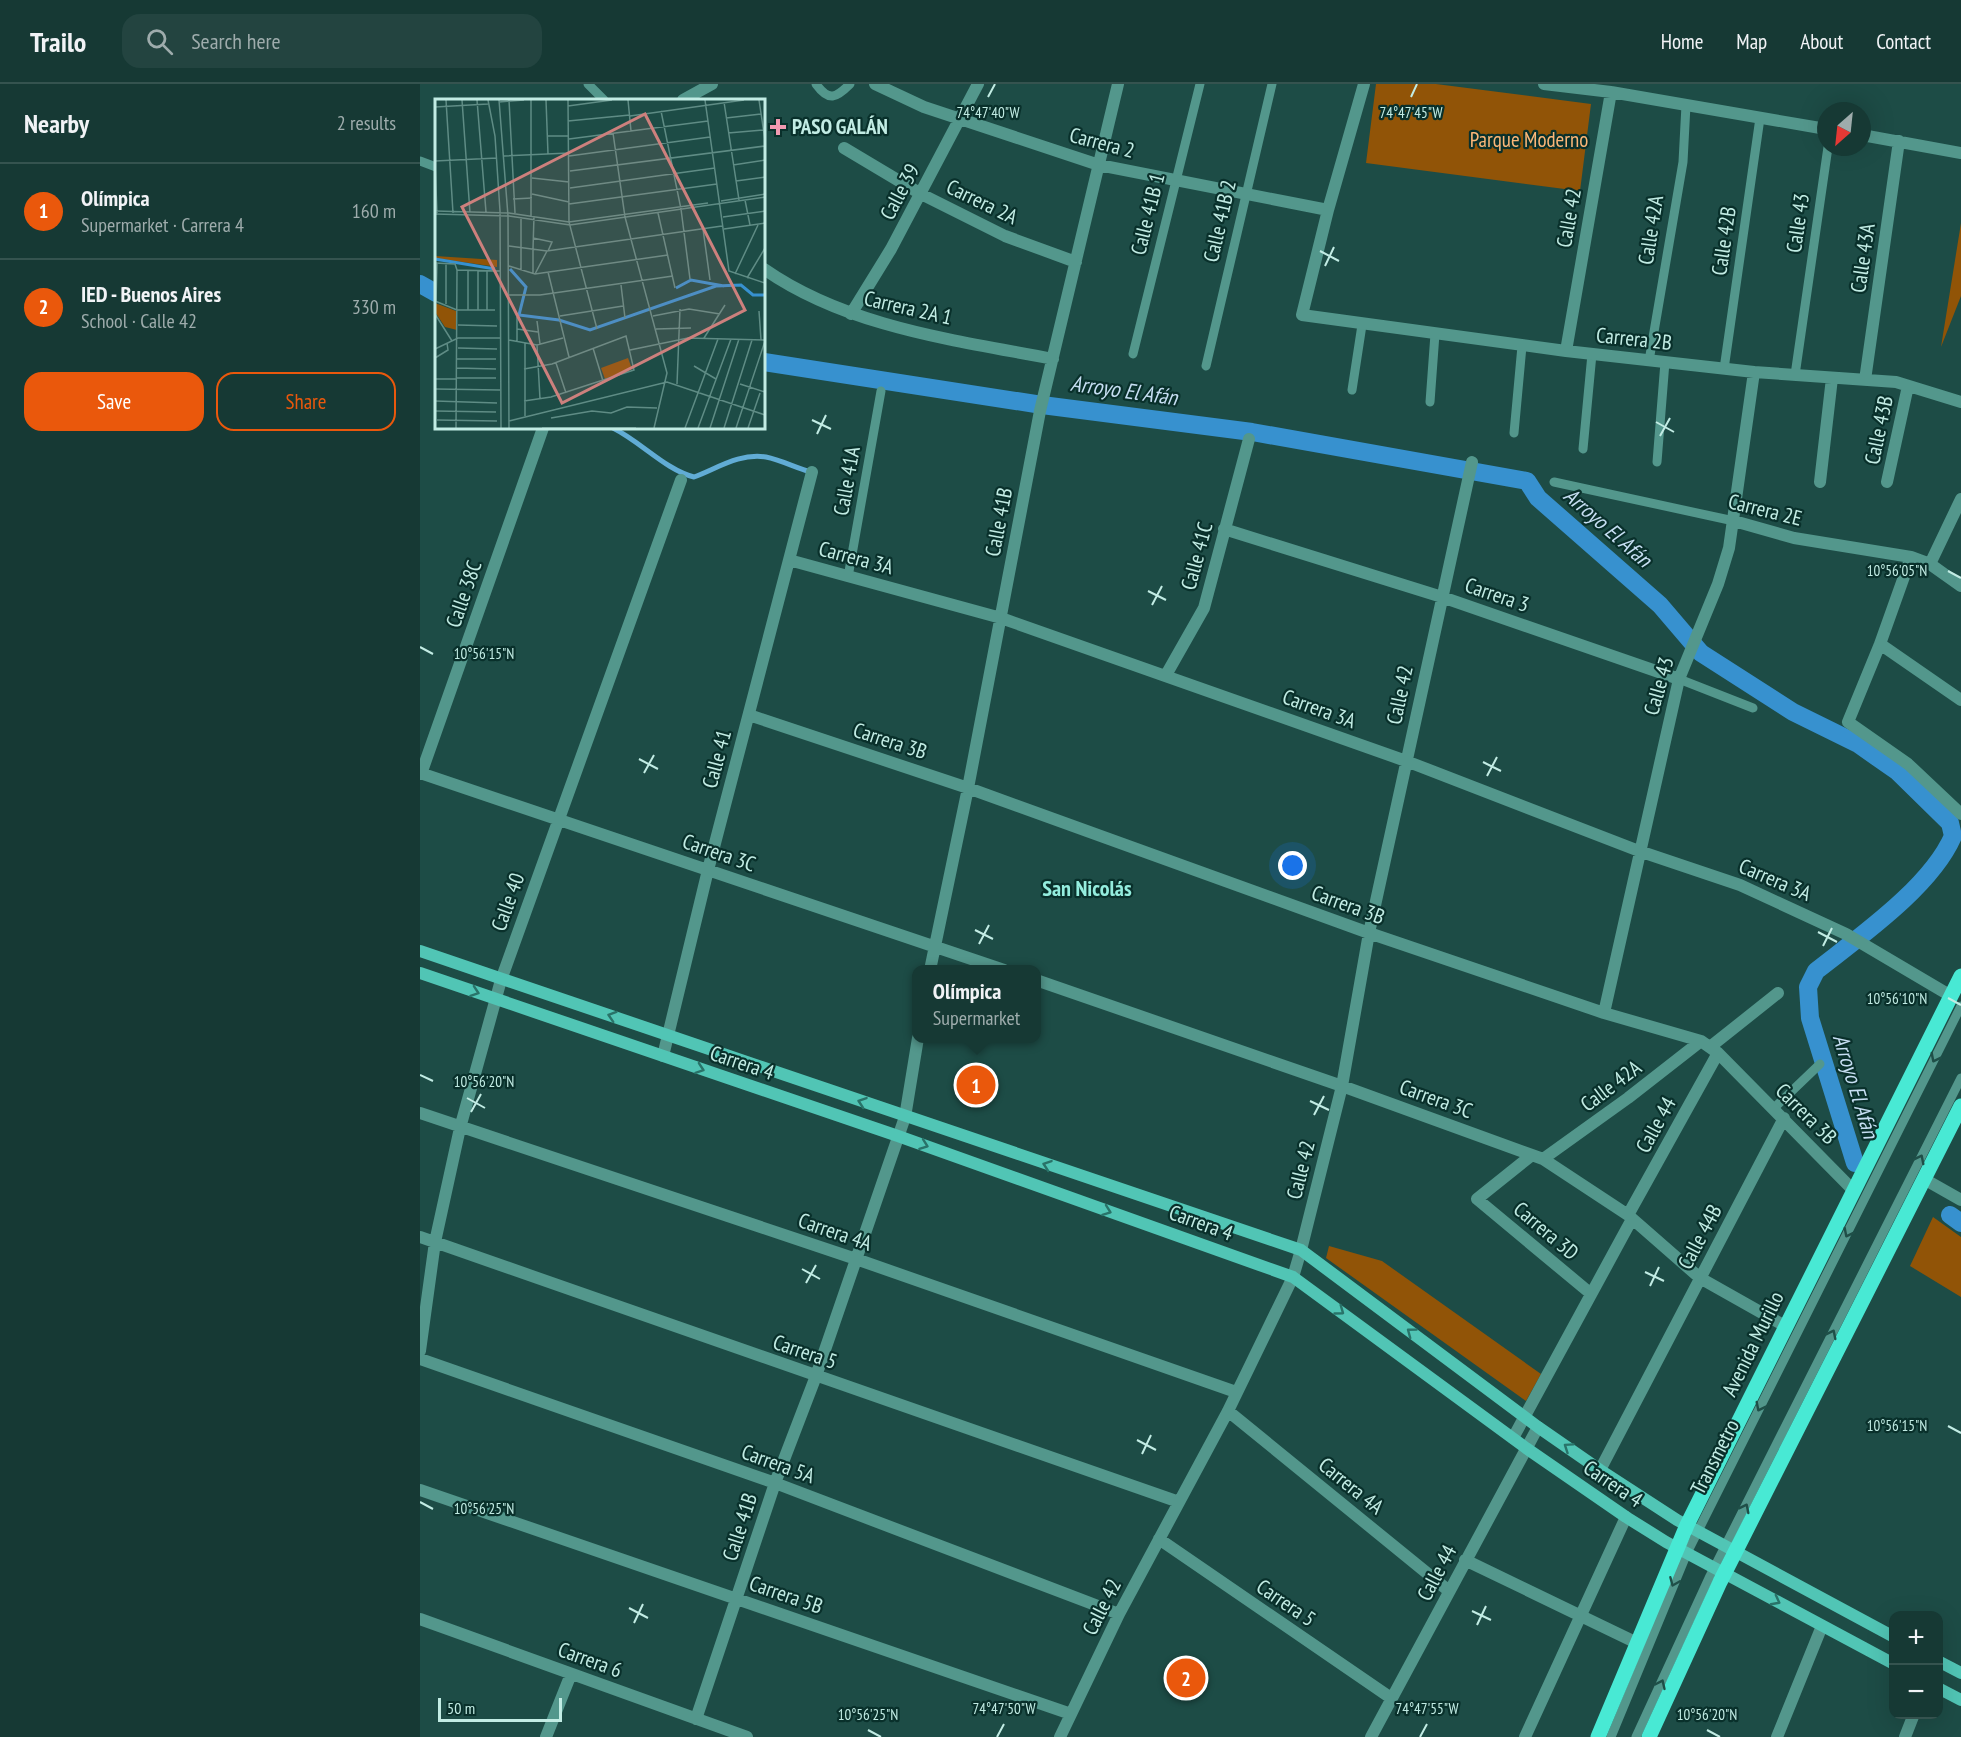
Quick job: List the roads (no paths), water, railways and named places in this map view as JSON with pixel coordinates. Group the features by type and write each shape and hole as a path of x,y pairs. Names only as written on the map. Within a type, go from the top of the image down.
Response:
{"main road":[{"name":"Avenida Murillo","path":"1598,1737 1637,1643 1785,1326 1956,1001 1961,976"},
{"path":"1649,1737 1719,1571 1961,1106"}],"street":[{"path":"685,99 712,84"},
{"name":"Carrera 2","path":"875,84 897,96 1099,165 1328,210"},
{"name":"Calle 39","path":"851,314 891,249 978,84"},
{"name":"Calle 41B","path":"931,965 969,788 1040,411 1118,84"},
{"path":"1328,210 1364,84"},
{"path":"1544,84 1611,92 1817,128"},
{"name":"Calle 42","path":"1566,351 1611,92"},
{"path":"1871,136 1961,153"},
{"name":"Calle 43A","path":"1865,380 1899,141"},
{"name":"Carrera 2A","path":"844,148 921,194 1005,236 1076,262"},
{"name":"Carrera 2B","path":"1328,210 1302,315 1362,325 1649,361 1754,372 1896,382 1961,402"},
{"name":"Carrera 2A 1","path":"765,270 790,287 851,314 1053,359"},
{"name":"Calle 43","path":"1604,1013 1679,679 1718,584 1734,521 1754,372"},
{"path":"1820,482 1832,378"},
{"name":"Calle 43B","path":"1887,482 1908,386"},
{"name":"Calle 38C","path":"421,774 543,429"},
{"name":"Calle 41C","path":"1167,675 1204,608 1249,439"},
{"name":"Calle 42","path":"1062,1736 1119,1614 1228,1411 1293,1277 1302,1250 1342,1086 1369,933 1472,462"},
{"name":"Calle 41","path":"663,1056 708,870 812,472"},
{"name":"Calle 40","path":"420,1351 435,1242 460,1128 501,980 681,480"},
{"path":"1930,564 1961,499"},
{"name":"Carrera 2E","path":"1734,521 1794,538 1911,557 1930,564 1961,586"},
{"name":"Carrera 3","path":"1224,529 1442,597 1679,679"},
{"path":"1911,557 1880,644 1848,722 1908,764 1961,814"},
{"name":"Carrera 3A","path":"789,560 1001,618 1406,761 1639,850 1740,885 1867,945 1956,1001"},
{"path":"1880,644 1961,700"},
{"name":"Carrera 3B","path":"749,715 969,788 1369,933 1710,1047 1774,1108 1854,1191"},
{"name":"Carrera 3C","path":"421,774 992,965"},
{"name":"Carrera 4","path":"420,951 1302,1250 1525,1418 1600,1470 1692,1528 1889,1635"},
{"name":"Carrera 4","path":"420,973 898,1136 1293,1277 1526,1448 1626,1517 1719,1571 1889,1662"},
{"name":"Carrera 3C","path":"1041,982 1342,1086 1537,1157 1630,1217 1700,1278 1785,1326"},
{"name":"Calle 44","path":"1513,1438 1630,1217 1710,1047 1778,993"},
{"name":"Calle 41B","path":"696,1719 776,1483 816,1376 905,1117 917,1043"},
{"name":"Calle 42A","path":"1477,1199 1537,1157 1710,1047"},
{"name":"Carrera 4A","path":"420,1113 856,1260 1236,1392"},
{"name":"Calle 44B","path":"1600,1470 1784,1118"},
{"path":"1924,1179 1961,1200"},
{"name":"Carrera 3D","path":"1477,1199 1590,1293"},
{"name":"Carrera 5","path":"420,1237 1179,1502"},
{"name":"Carrera 5A","path":"420,1359 776,1483 1119,1614"},
{"name":"Carrera 4A","path":"1228,1411 1449,1591"},
{"name":"Calle 44","path":"1371,1737 1538,1427"},
{"name":"Carrera 5B","path":"420,1490 1071,1714"},
{"path":"1525,1737 1579,1615 1626,1517"},
{"name":"Carrera 5","path":"1160,1539 1391,1698"},
{"path":"1465,1560 1637,1643"},
{"name":"Carrera 6","path":"420,1619 747,1737"},
{"path":"1778,1737 1822,1626"},
{"path":"1943,1664 1961,1673"},
{"path":"546,1737 571,1674"},
{"path":"1943,1691 1961,1700"},
{"path":"1905,1737 1912,1719"}],"lane":[{"path":"588,84 603,99"},
{"path":"816,84 831,97 838,96 850,84"},
{"name":"Calle 41B 1","path":"1133,354 1200,84"},
{"name":"Calle 41B 2","path":"1206,366 1272,84"},
{"name":"Calle 42A","path":"1649,361 1683,162 1686,105"},
{"name":"Calle 42B","path":"1724,369 1760,118"},
{"name":"Calle 43","path":"1796,375 1827,156"},
{"path":"420,161 435,167"},
{"path":"1352,390 1362,325"},
{"path":"1430,402 1435,334"},
{"path":"1514,433 1521,346"},
{"path":"1583,449 1592,354"},
{"path":"1657,462 1665,362"},
{"name":"Calle 41A","path":"848,577 881,391"},
{"name":"Carrera 2E","path":"1554,482 1734,521"},
{"name":"Carrera 3","path":"1679,679 1753,708"},
{"name":"Transmetro","path":"1692,1528 1956,1001"},
{"path":"1774,1108 1820,1064"},
{"path":"1731,1549 1961,1078"},
{"path":"1611,1737 1682,1550"},
{"path":"1636,1737 1719,1571"}],"waterway":[{"name":"Arroyo El Afán","path":"420,284 435,292"},
{"name":"Arroyo El Afán","path":"765,362 1042,405 1252,432 1527,481 1538,498 1660,605 1701,653 1793,712 1858,744 1898,772 1950,823 1953,836 1943,855 1928,874 1892,910 1816,971 1808,987 1810,1018 1855,1163"},
{"path":"615,429 663,462 694,477 729,462 756,456 772,458 811,472"},
{"path":"1950,1215 1961,1223"}],"place":[{"name":"PASO GALÁN","path":"778,127"},
{"name":"Olímpica","path":"976,1085"},
{"name":"IED - Buenos Aires","path":"1186,1678"}],"district":[{"name":"San Nicolás","path":"1087,888"}],"park label":[{"name":"Parque Moderno","path":"1529,140"}]}
